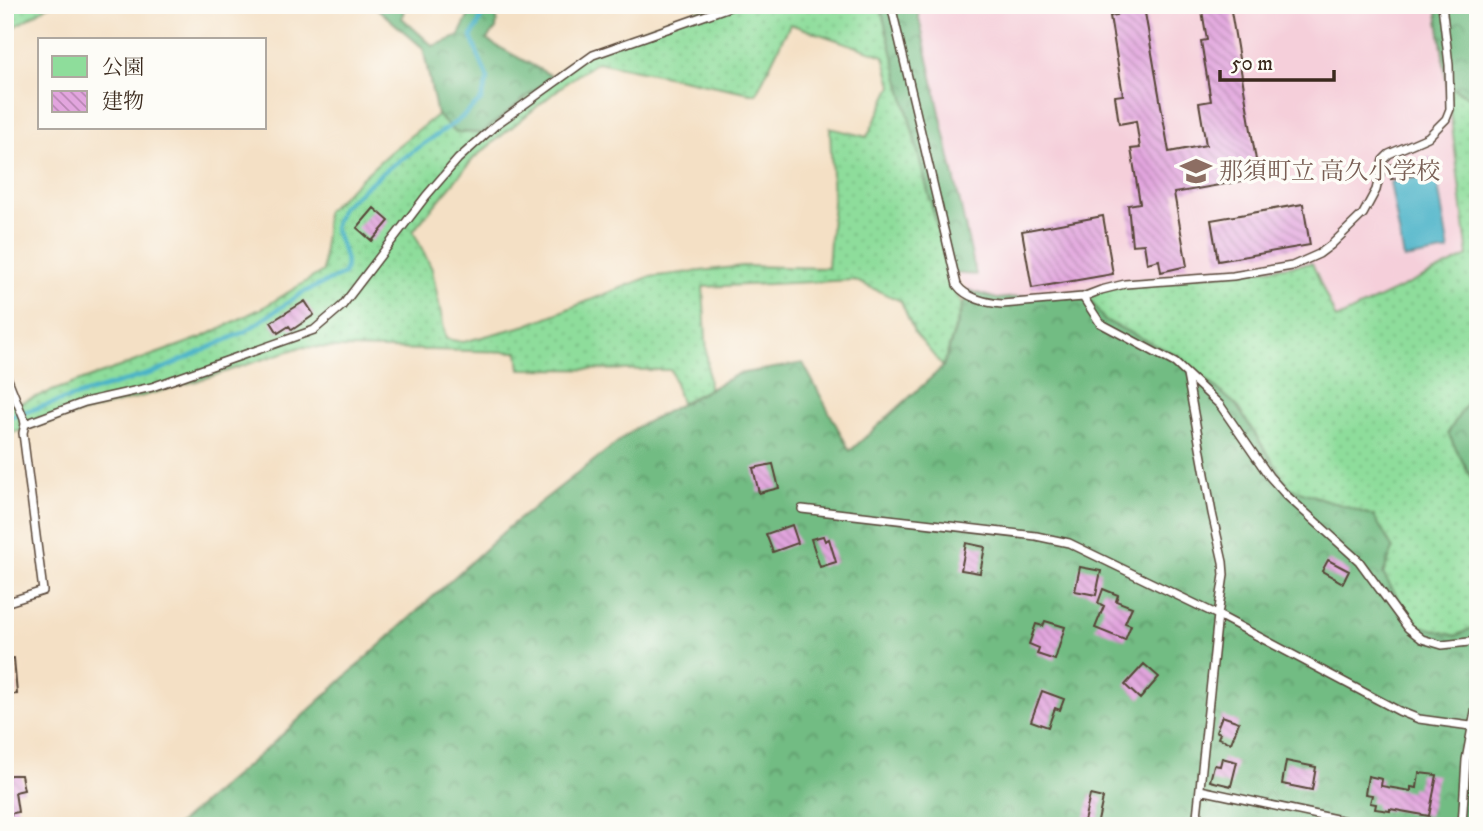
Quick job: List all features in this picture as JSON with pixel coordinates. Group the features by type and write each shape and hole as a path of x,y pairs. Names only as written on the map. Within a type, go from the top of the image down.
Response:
{"lane":[{"path":"25,421 85,402 152,387 314,330 342,306 426,196 458,159 497,124 593,55 735,5"},
{"path":"891,5 957,285 962,293 990,303 1002,304 1083,297 1125,284 1233,276 1293,266 1319,254 1363,214 1376,190 1383,160 1389,154 1428,137 1446,119 1450,109 1449,65 1441,5"},
{"path":"1083,297 1100,323 1175,363 1220,405 1269,476 1286,495 1359,561 1408,628 1422,639 1442,645 1478,641"},
{"path":"5,372 25,421 23,433 43,591 5,603"},
{"path":"1186,375 1224,575 1196,826"},
{"path":"802,509 1069,543 1218,615 1399,711 1419,719 1475,727"},
{"path":"1462,826 1466,760 1475,727 1478,696"},
{"path":"1200,790 1369,826"}],"shaded area":[{"name":"那須町立 高久小学校","path":"896,5 1436,5 1469,256 1336,320 1233,273 1124,281 1085,291 997,299 968,290 960,281"}],"green space":[{"path":"5,5 50,5 5,33"},
{"path":"373,5 405,5 402,18 433,46 458,37 474,5 498,5 496,29 486,40 552,76 482,133 455,132 437,115 423,48"},
{"path":"717,5 880,5 949,273 962,305 943,367 914,332 901,301 854,280 703,287 709,389 681,403 671,370 520,369 518,352 301,347 200,380 5,435 5,387 13,405 203,337 264,307 323,271 326,211 390,152 437,115 455,132 482,133 580,54 674,17","holes":["790,24 884,56 892,86 867,137 830,128 833,202 828,268 743,266 649,277 527,325 463,342 446,339 432,269 413,231 474,158 566,83 597,62 756,94"]},
{"path":"880,5 916,5 976,275 949,273"},
{"path":"1436,5 1478,5 1478,102 1447,85"},
{"path":"1447,85 1478,102 1478,385 1448,433 1478,491 1478,625 1456,636 1414,625 1383,574 1374,516 1290,488 1236,405 1180,357 1104,320 1085,291 1124,281 1233,273 1312,263 1336,319 1468,256"},
{"path":"968,290 997,299 1085,291 1104,320 1180,357 1236,405 1290,488 1374,516 1393,549 1383,574 1414,624 1456,636 1478,625 1478,826 176,826 272,744 510,526 637,427 738,374 803,363 850,451 943,367"},
{"path":"1478,385 1478,491 1448,433"}],"water":[{"path":"1436,174 1449,251 1404,259 1390,182"}],"building":[{"path":"1201,5 1230,5 1259,178 1174,193 1187,266 1161,272 1159,260 1147,263 1144,244 1132,245 1128,205 1140,203 1131,149 1140,148 1136,121 1119,124 1115,96 1123,95 1110,16 1117,15 1116,12 1144,7 1169,152 1206,145 1199,103 1211,101 1201,41 1207,40"},
{"path":"1432,157 1434,172 1391,179 1389,165"},
{"path":"1303,204 1310,245 1218,261 1211,220"},
{"path":"374,208 389,221 372,241 357,228"},
{"path":"1103,216 1113,274 1032,288 1022,231"},
{"path":"305,301 314,315 292,330 289,326 278,333 271,322"},
{"path":"773,464 779,488 759,493 753,468"},
{"path":"792,525 798,543 773,552 766,534"},
{"path":"823,536 825,541 829,539 836,562 820,567 811,539"},
{"path":"966,543 985,547 980,573 961,570"},
{"path":"1328,560 1349,571 1343,583 1322,571"},
{"path":"1080,567 1101,571 1096,595 1075,591"},
{"path":"1103,589 1118,595 1116,601 1132,607 1125,623 1131,625 1125,640 1095,628 1104,606 1098,603"},
{"path":"1045,621 1065,627 1055,660 1037,654 1039,648 1029,644 1036,624 1043,626"},
{"path":"14,658 17,694 5,695 5,659"},
{"path":"1144,664 1159,677 1140,699 1125,685"},
{"path":"1042,691 1064,699 1060,710 1055,708 1048,727 1031,721"},
{"path":"1222,716 1239,722 1231,743 1218,738 1220,733 1216,731"},
{"path":"1222,758 1237,762 1231,786 1210,781 1214,765 1220,766"},
{"path":"1286,761 1316,767 1312,790 1282,784"},
{"path":"1419,773 1437,775 1429,816 1375,809 1376,804 1370,803 1372,795 1365,794 1368,776 1382,779 1381,786 1411,791 1411,787 1417,788"},
{"path":"21,775 24,790 15,792 18,812 5,815 5,776"},
{"path":"1090,795 1103,798 1097,826 1083,826"}],"waterway":[{"path":"5,418 158,371 246,331 302,293 344,274 345,256 334,227 342,207 387,169 460,119 481,100 488,79 471,37 485,5"}],"place":[{"name":"那須町立 高久小学校","path":"1196,171"}]}
